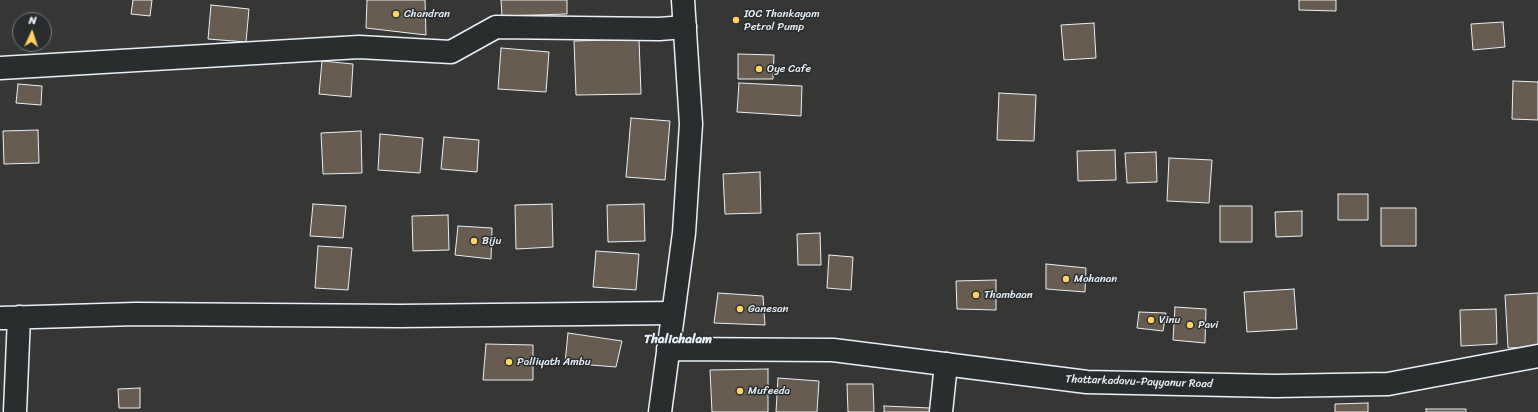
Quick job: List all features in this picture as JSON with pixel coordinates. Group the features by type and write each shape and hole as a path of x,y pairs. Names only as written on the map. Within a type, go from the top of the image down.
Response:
{"street":[{"path":"660,412 684,233 692,124 683,0"},
{"path":"0,68 359,46 451,52 496,27 659,29 685,27"},
{"path":"15,412 10,318 136,314 400,316 673,313"},
{"name":"Thattarkadavu-Payyanur Road","path":"668,349 833,350 1087,382 1275,386 1388,384 1538,356"},
{"path":"941,412 946,364"}],"building":[{"path":"133,0 152,0 150,16 131,14"},
{"name":"Chandran","path":"367,0 425,0 426,35 366,28"},
{"path":"501,0 567,0 567,14 502,16"},
{"path":"1299,0 1336,0 1336,11 1299,10"},
{"path":"211,5 249,9 246,42 208,39"},
{"path":"1503,22 1505,47 1473,50 1471,24"},
{"path":"1094,23 1096,58 1064,60 1061,25"},
{"path":"639,39 641,94 576,95 574,41"},
{"path":"501,48 549,52 546,92 498,89"},
{"path":"738,54 774,55 773,79 738,79"},
{"path":"322,61 353,64 351,97 319,94"},
{"path":"1513,81 1538,82 1538,120 1512,119"},
{"path":"739,83 802,86 801,116 737,112"},
{"path":"18,84 42,86 41,105 16,103"},
{"path":"999,93 1036,95 1034,141 997,140"},
{"path":"631,118 670,121 665,180 626,177"},
{"path":"38,130 39,163 4,164 3,131"},
{"path":"361,131 362,173 323,174 321,133"},
{"path":"380,134 423,138 420,173 378,170"},
{"path":"444,137 479,140 477,172 441,169"},
{"path":"1115,150 1116,180 1078,181 1077,151"},
{"path":"1156,152 1157,182 1127,183 1125,153"},
{"path":"1169,158 1212,160 1209,203 1167,201"},
{"path":"760,172 761,213 725,214 723,174"},
{"path":"1338,194 1368,194 1368,220 1338,220"},
{"path":"313,204 346,206 343,238 310,236"},
{"path":"552,204 553,247 516,249 515,205"},
{"path":"644,204 645,241 608,242 607,205"},
{"path":"1220,206 1252,206 1252,242 1220,242"},
{"path":"1381,208 1416,208 1416,246 1381,246"},
{"path":"1302,211 1302,236 1276,237 1275,212"},
{"path":"448,215 449,250 413,251 412,216"},
{"name":"Biju","path":"458,226 492,228 491,259 455,255"},
{"path":"820,233 821,265 798,265 797,234"},
{"path":"318,246 352,248 348,290 315,288"},
{"path":"596,251 639,254 636,290 593,287"},
{"path":"829,255 853,257 851,290 827,288"},
{"name":"Mohanan","path":"1046,264 1086,268 1085,292 1046,289"},
{"name":"Thambaan","path":"996,280 996,310 957,309 956,281"},
{"path":"1294,289 1297,329 1247,332 1244,292"},
{"name":"Ganesan","path":"718,293 763,296 765,325 714,323"},
{"path":"1538,293 1538,347 1508,348 1505,295"},
{"name":"Pavi","path":"1175,307 1206,309 1205,343 1173,340"},
{"path":"1496,309 1497,344 1461,346 1460,310"},
{"name":"Vinu","path":"1139,312 1166,313 1163,331 1137,328"},
{"path":"568,333 622,341 616,367 565,363"},
{"name":"Palliyath Ambu","path":"486,344 533,345 533,380 483,380"},
{"name":"Mufeeda","path":"768,369 768,412 712,412 710,370"},
{"path":"778,378 819,381 817,412 776,412"},
{"path":"847,384 873,384 874,412 848,412"},
{"path":"140,388 140,408 119,408 118,389"},
{"path":"1368,403 1368,412 1335,412 1335,404"},
{"path":"884,406 930,408 930,412 884,412"},
{"path":"1426,409 1466,409 1466,412 1426,412"}],"place":[{"name":"Chandran","path":"396,14"},
{"name":"IOC Thankayam Petrol Pump","path":"736,20"},
{"name":"Oye Cafe","path":"759,69"},
{"name":"Biju","path":"474,241"},
{"name":"Mohanan","path":"1066,279"},
{"name":"Thambaan","path":"976,295"},
{"name":"Ganesan","path":"740,309"},
{"name":"Vinu","path":"1151,320"},
{"name":"Pavi","path":"1190,325"},
{"name":"Palliyath Ambu","path":"509,362"},
{"name":"Mufeeda","path":"740,391"}],"district":[{"name":"Thalichalam","path":"678,340"}]}
